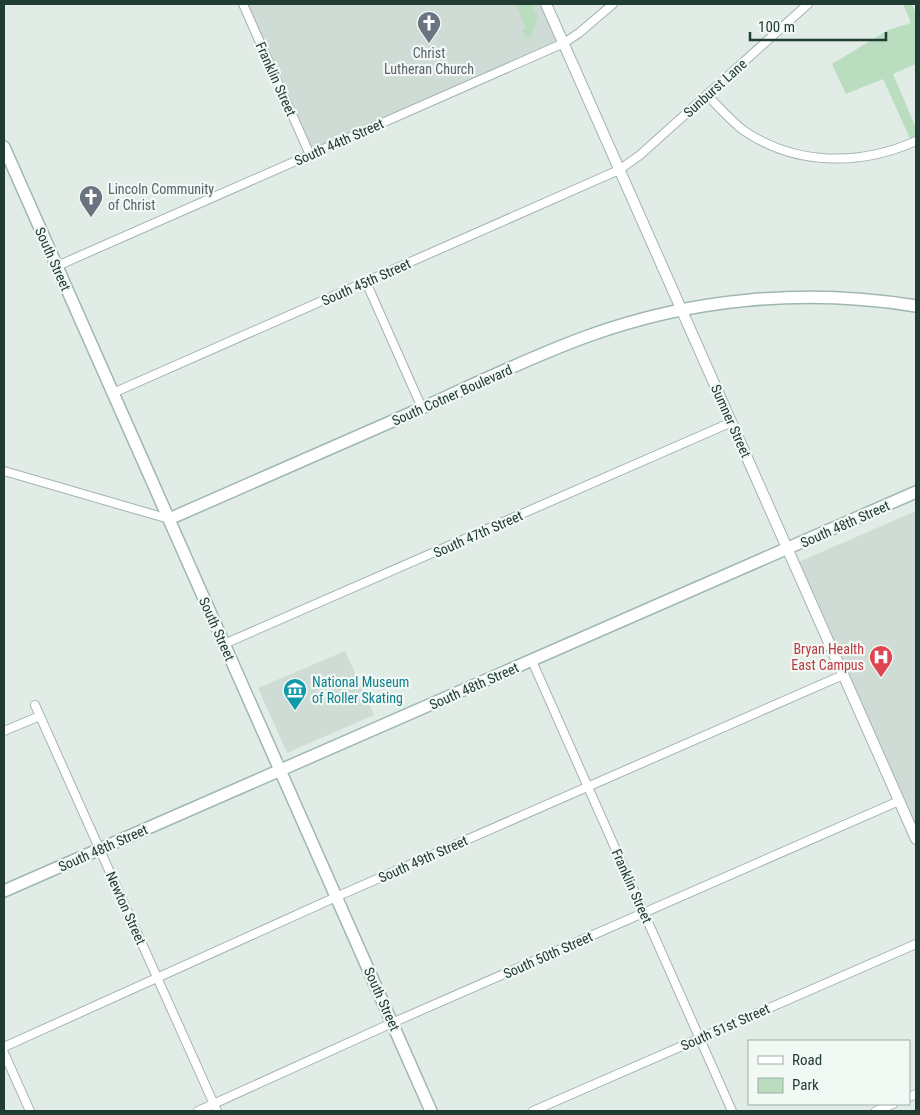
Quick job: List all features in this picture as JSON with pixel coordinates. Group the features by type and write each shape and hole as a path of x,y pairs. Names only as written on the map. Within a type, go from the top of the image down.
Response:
{"main road":[{"name":"South Street","path":"4,147 431,1111"},
{"name":"South Cotner Boulevard","path":"169,520 580,339 626,324 682,310 733,301 773,297 858,298 916,306"},
{"name":"South 48th Street","path":"4,892 916,492"}],"street":[{"name":"Franklin Street","path":"243,4 310,155"},
{"name":"Sumner Street","path":"546,4 916,839"},
{"name":"South 44th Street","path":"57,266 564,43 580,33 613,4"},
{"name":"Sunburst Lane","path":"619,170 640,155 808,4"},
{"path":"707,95 727,116 756,138 772,146 804,156 844,159 891,150 916,141"},
{"name":"South 45th Street","path":"113,393 619,170"},
{"path":"366,282 422,408"},
{"name":"South 47th Street","path":"224,644 732,422"},
{"path":"4,471 169,520"},
{"name":"Franklin Street","path":"532,661 732,1111"},
{"name":"South 49th Street","path":"4,1047 336,897 844,675"},
{"name":"Newton Street","path":"35,705 215,1108"},
{"path":"4,732 40,716"},
{"name":"South 50th Street","path":"198,1111 215,1108 392,1023 899,801"},
{"name":"South 51st Street","path":"533,1111 916,944"},
{"path":"4,1053 30,1111"},
{"path":"876,1111 891,1105"}],"shaded area":[{"path":"243,4 546,4 564,43 310,155"},
{"name":"Bryan Health East Campus","path":"916,511 916,839 794,564"},
{"path":"345,651 374,715 287,753 258,688"}],"green space":[{"path":"515,4 532,4 538,18 531,36 526,38 522,31 526,28"},
{"path":"903,4 912,4 916,13 916,64 893,74 916,128 916,141 912,143 883,79 846,94 832,64 888,30 911,23"}],"place":[{"name":"Christ Lutheran Church","path":"429,44"},
{"name":"Lincoln Community of Christ","path":"91,218"},
{"name":"Bryan Health East Campus","path":"881,678"},
{"name":"National Museum of Roller Skating","path":"295,711"}]}
